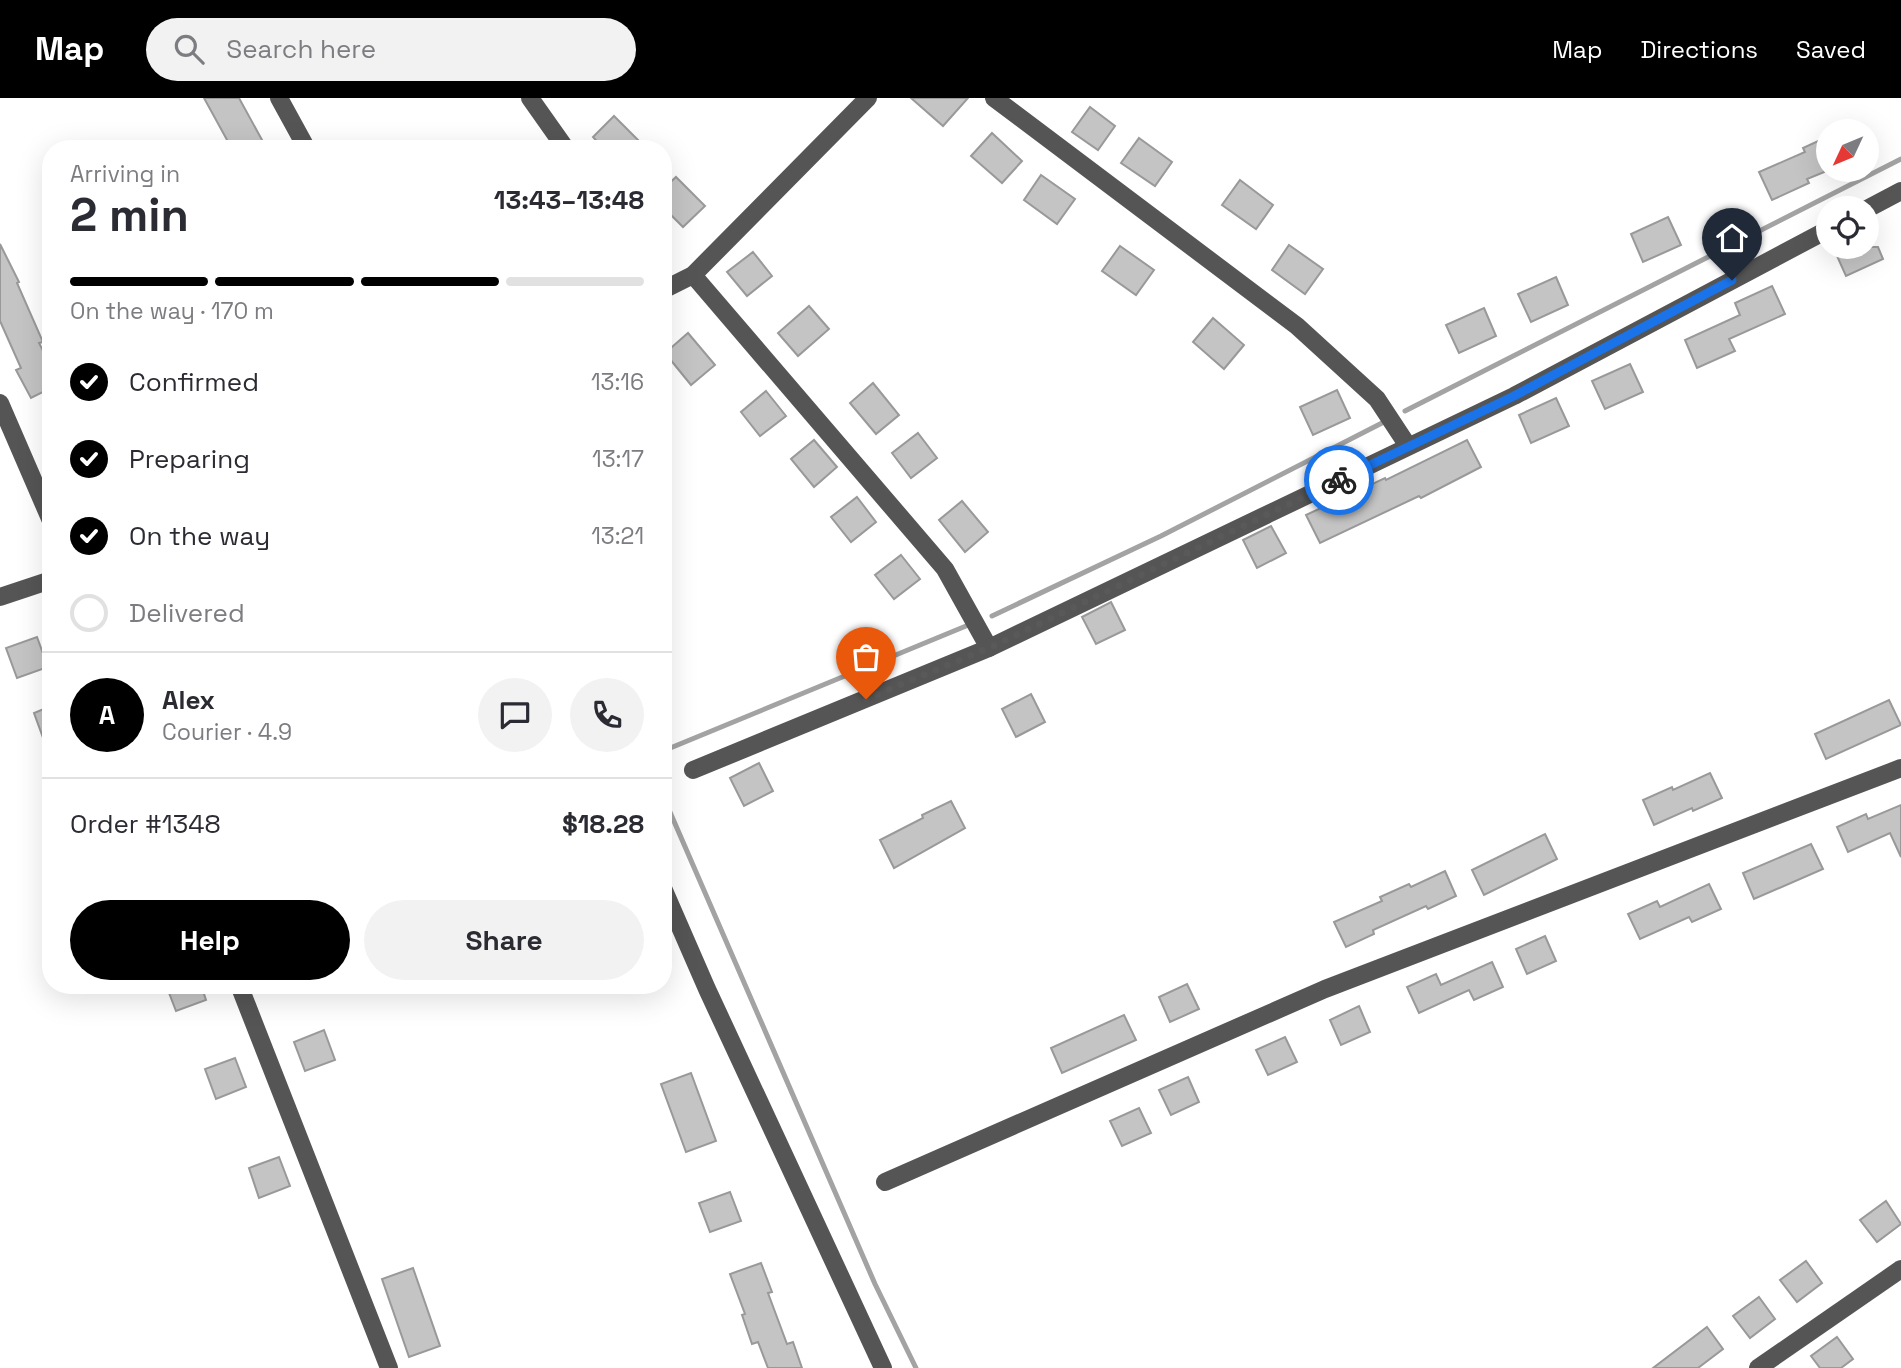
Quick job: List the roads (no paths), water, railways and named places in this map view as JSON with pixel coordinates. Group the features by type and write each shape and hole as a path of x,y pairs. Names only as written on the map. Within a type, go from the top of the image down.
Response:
{"street":[{"path":"279,98 302,140"},
{"path":"530,98 560,140"},
{"path":"672,284 693,275 868,98"},
{"path":"994,98 1297,326 1377,399 1408,446"},
{"path":"1879,203 1901,191"},
{"path":"693,770 989,648 1514,396 1816,236"},
{"path":"693,275 945,569 989,648"},
{"path":"0,403 42,500"},
{"path":"0,597 42,583"},
{"path":"885,1182 1325,989 1901,768"},
{"path":"672,909 883,1368"},
{"path":"243,994 389,1368"},
{"path":"1758,1368 1901,1269"}],"waterway":[{"path":"1405,411 1901,159"},
{"path":"992,616 1161,536 1382,423"},
{"path":"672,747 966,626"},
{"path":"672,817 875,1284 916,1368"}]}
